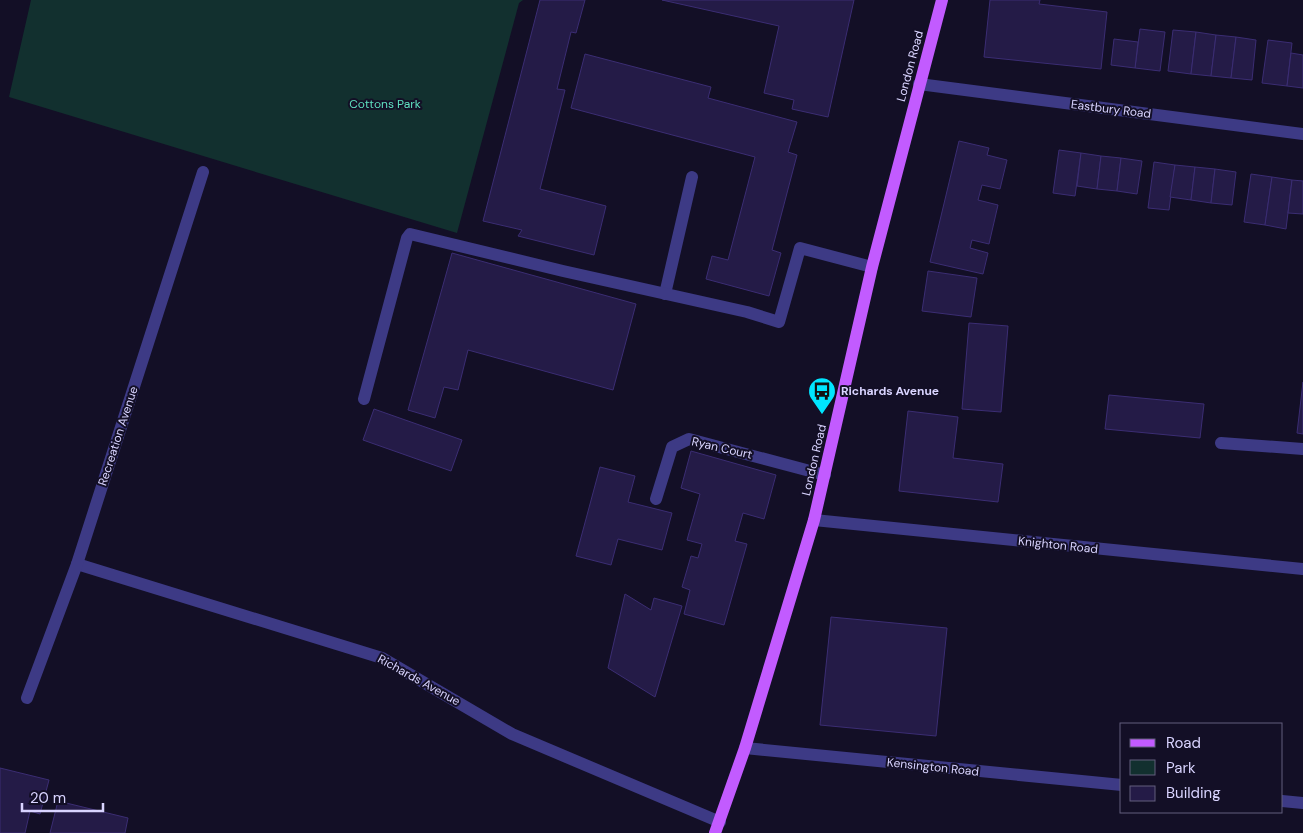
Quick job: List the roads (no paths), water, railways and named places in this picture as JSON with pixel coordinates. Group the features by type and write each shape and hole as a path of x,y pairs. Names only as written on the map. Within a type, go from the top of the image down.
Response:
{"main road":[{"name":"London Road","path":"718,828 745,748 814,520 872,267 942,0"}],"street":[{"name":"Eastbury Road","path":"919,84 1303,134"},
{"name":"Recreation Avenue","path":"27,698 77,564 203,172"},
{"path":"665,294 692,177"},
{"path":"364,399 407,238 410,234 747,312 779,322 800,248 872,267"},
{"name":"Ryan Court","path":"656,499 672,446 690,439 825,475"},
{"path":"1221,443 1303,449"},
{"name":"Knighton Road","path":"814,520 1303,569"},
{"name":"Richards Avenue","path":"77,564 382,658 512,734 718,828"},
{"name":"Kensington Road","path":"745,748 1120,785"},
{"path":"1283,801 1303,803"}],"place":[{"name":"Richards Avenue","path":"822,415"}],"park label":[{"name":"Cottons Park","path":"385,104"}]}
